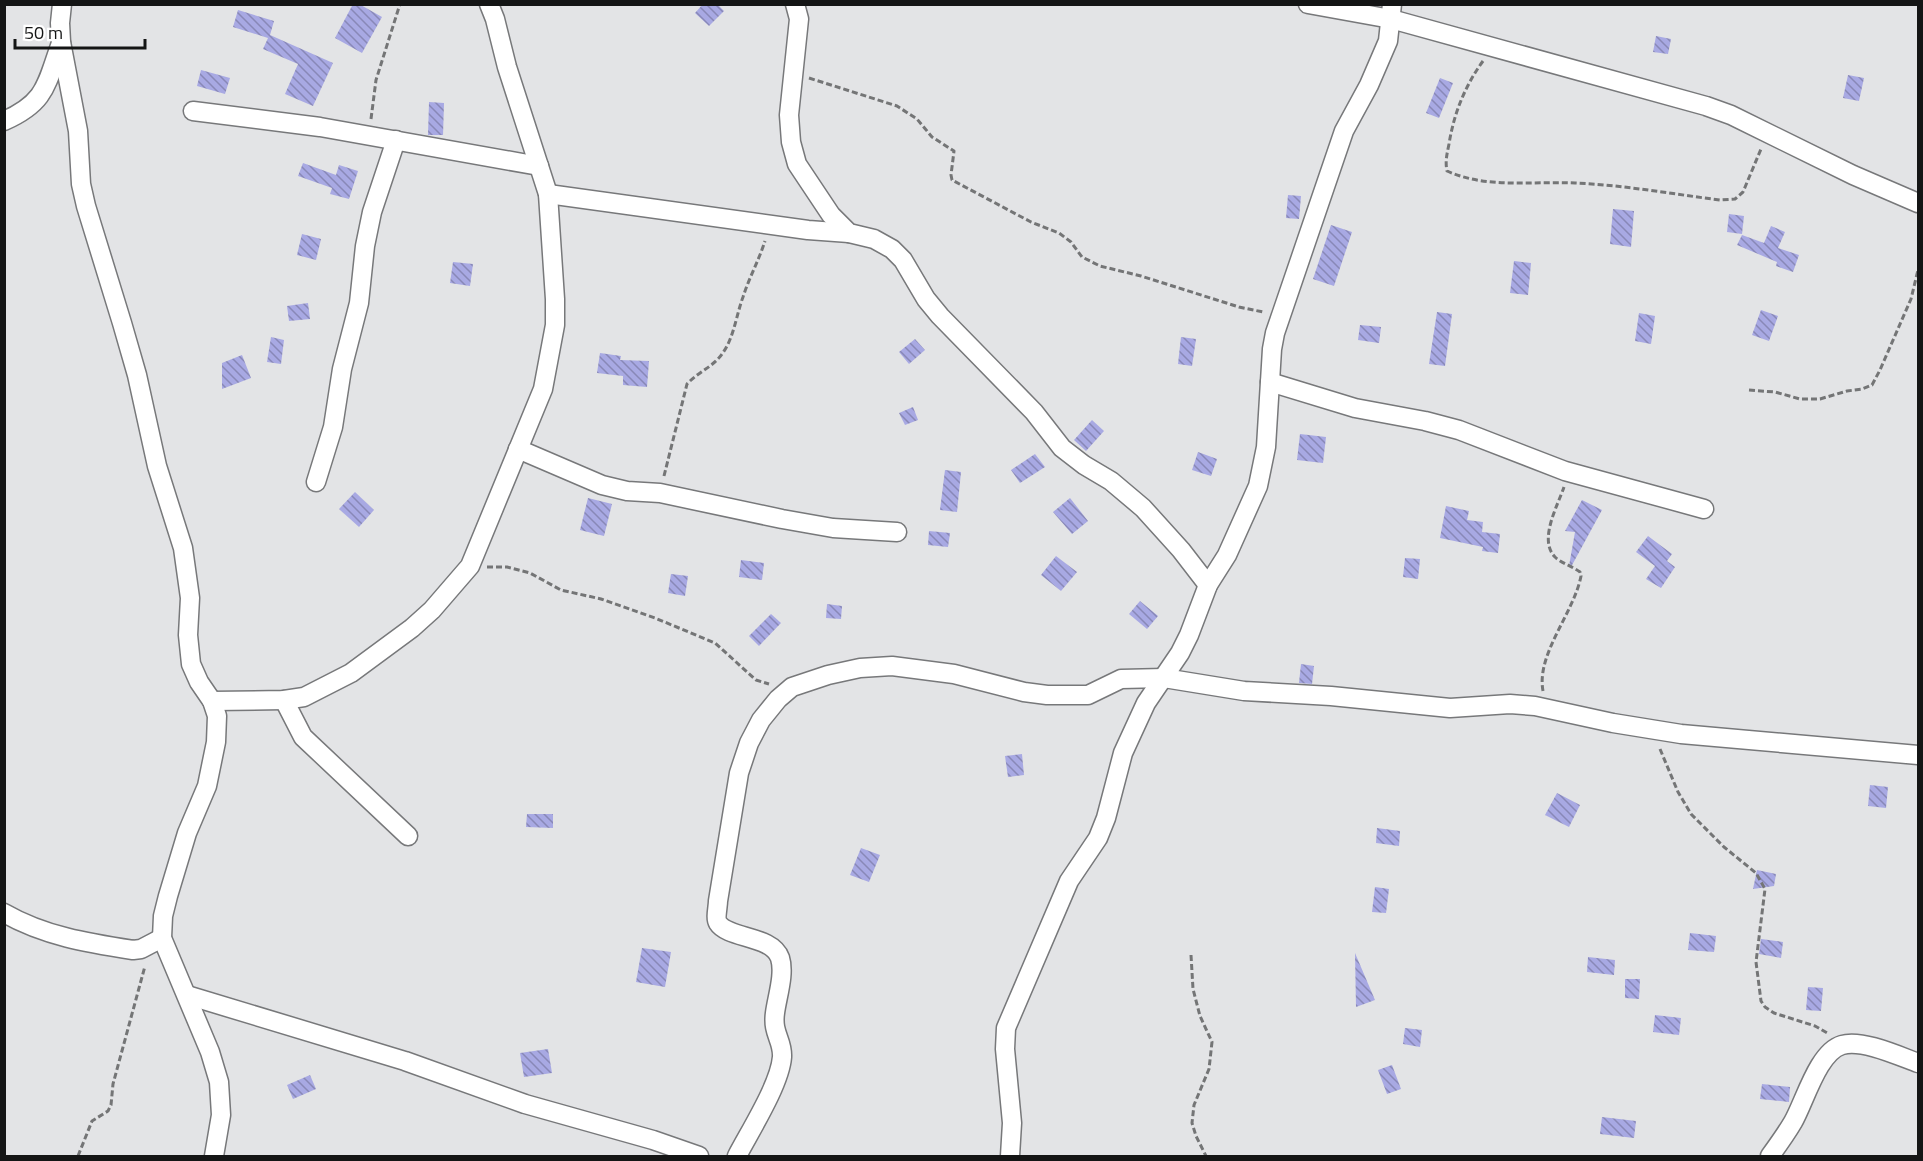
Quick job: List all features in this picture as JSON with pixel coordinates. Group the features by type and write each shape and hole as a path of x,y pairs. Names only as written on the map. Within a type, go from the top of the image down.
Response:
{"street":[{"path":"62,4 61,42 78,131 81,184 125,334 157,466 183,548 190,598 188,635 191,664 199,682 212,701 217,716 212,764 207,786 187,833 168,896 158,940 187,995 210,1052 219,1082 221,1115 214,1156"},
{"path":"212,701 284,700 304,697 351,673 412,628 432,610 470,566 543,389 555,325 554,265 548,194 489,4"},
{"path":"1308,4 1392,11 1493,48 1696,103 1731,115 1853,175 1918,203"},
{"path":"801,9 789,115 791,142 797,164 831,215 849,233"},
{"path":"1010,1156 1012,1123 1005,1048 1006,1028 1069,881 1098,838 1106,818 1123,753 1146,703 1164,678 1189,635 1208,585 1227,555 1258,486 1266,447 1275,333 1283,315 1339,143 1388,41 1392,11"},
{"path":"4,121 22,113 36,102 44,90 61,42"},
{"path":"193,111 369,134 539,166"},
{"path":"316,482 333,427 342,369 359,303 365,246 372,212 396,140"},
{"path":"548,194 808,230 849,233 874,239 892,249 903,260 926,299 940,316 1034,412 1062,448 1084,465 1111,480 1143,508 1181,550 1208,585"},
{"path":"1270,382 1355,408 1459,430 1565,471 1704,509"},
{"path":"518,449 602,485 627,491 660,493 823,526 897,532"},
{"path":"737,1156 780,1068 782,1050 774,1027 781,972 780,957 764,943 724,929 718,924 718,901 739,773 749,743 767,712 792,687 828,675 860,668 892,666 954,674 1024,692 1071,696 1088,695 1121,679 1164,678 1267,694 1331,696 1450,708 1510,704 1549,708 1644,729 1918,755"},
{"path":"284,700 303,737 408,836"},
{"path":"4,913 22,924 91,944 133,951 158,940"},
{"path":"187,995 405,1061 525,1104 653,1140 699,1156"},
{"path":"1770,1156 1793,1121 1825,1058 1841,1045 1872,1047 1918,1063"}],"path":[{"path":"369,134 376,80 400,4"},
{"path":"1493,48 1477,70 1456,108 1445,163 1447,171 1455,175 1497,182 1575,183 1720,200 1736,199 1743,192 1761,150 1765,132"},
{"path":"795,74 897,106 917,119 932,137 954,151 952,180 1031,222 1059,233 1071,242 1082,257 1089,261 1239,307 1283,315"},
{"path":"660,493 687,384 694,376 707,370 714,363 731,339 744,294 771,224"},
{"path":"1749,390 1775,392 1800,399 1820,399 1872,385 1911,299 1918,270"},
{"path":"1549,708 1542,684 1544,665 1581,576 1580,572 1555,557 1550,550 1550,530 1556,506 1564,488 1565,471"},
{"path":"470,566 507,567 530,573 561,590 602,599 655,618 715,643 756,680 774,686 792,687"},
{"path":"1644,729 1659,746 1678,792 1691,814 1724,847 1756,873 1765,889 1756,962 1761,1001 1774,1013 1815,1026 1841,1045"},
{"path":"78,1156 92,1121 108,1111 111,1105 113,1084 142,974 158,940"},
{"path":"1191,955 1192,989 1200,1016 1212,1042 1209,1069 1194,1105 1192,1123 1206,1156"}],"building":[{"path":"353,4 359,4 382,17 362,53 335,38"},
{"path":"703,4 717,4 724,11 709,26 695,13"},
{"path":"238,10 274,21 270,35 333,63 313,106 285,94 298,64 263,49 268,38 233,27"},
{"path":"1656,36 1671,39 1668,54 1653,52"},
{"path":"201,70 230,78 225,94 197,86"},
{"path":"1848,75 1864,78 1859,101 1843,98"},
{"path":"1440,78 1453,83 1439,118 1426,113"},
{"path":"429,102 444,103 443,135 428,135"},
{"path":"303,163 336,175 339,165 358,171 349,199 330,194 332,188 298,176"},
{"path":"1288,195 1301,196 1299,219 1286,218"},
{"path":"1613,209 1634,211 1631,247 1610,244"},
{"path":"1729,214 1744,216 1742,234 1727,232"},
{"path":"1331,225 1352,232 1334,286 1313,279"},
{"path":"1771,226 1785,232 1778,248 1799,255 1793,272 1776,266 1777,262 1737,245 1742,235 1764,243"},
{"path":"302,234 321,239 316,260 297,255"},
{"path":"1514,261 1531,263 1528,295 1510,293"},
{"path":"453,262 473,264 470,286 450,283"},
{"path":"308,303 310,319 289,321 287,306"},
{"path":"1761,310 1778,316 1769,341 1752,335"},
{"path":"1437,312 1452,314 1445,366 1429,364"},
{"path":"1639,313 1655,316 1651,344 1635,341"},
{"path":"1360,325 1381,327 1379,343 1358,340"},
{"path":"271,337 284,340 281,364 267,362"},
{"path":"1181,337 1196,339 1192,366 1178,364"},
{"path":"915,339 925,350 909,364 899,352"},
{"path":"600,353 621,356 620,360 649,361 647,387 623,385 623,376 597,373"},
{"path":"242,355 251,378 222,389 222,363"},
{"path":"913,407 918,420 905,425 899,413"},
{"path":"1092,420 1104,431 1086,451 1074,440"},
{"path":"1300,434 1326,437 1323,463 1297,460"},
{"path":"1198,452 1217,459 1211,476 1192,470"},
{"path":"1035,454 1045,467 1020,483 1011,470"},
{"path":"945,470 961,472 957,512 940,510"},
{"path":"355,492 374,510 359,527 339,509"},
{"path":"588,498 612,504 604,536 580,530"},
{"path":"1070,498 1088,521 1072,534 1053,512"},
{"path":"1582,500 1602,510 1571,567 1569,566 1575,532 1565,531"},
{"path":"1446,506 1469,511 1467,520 1483,522 1482,532 1500,534 1498,553 1482,551 1483,547 1440,538"},
{"path":"929,531 950,533 948,547 928,545"},
{"path":"1648,536 1672,554 1667,561 1675,567 1661,588 1646,579 1655,566 1636,552"},
{"path":"1056,556 1077,572 1061,591 1041,575"},
{"path":"1405,558 1420,559 1418,579 1403,577"},
{"path":"741,560 764,563 762,580 739,577"},
{"path":"671,574 688,576 685,596 668,593"},
{"path":"1140,601 1158,616 1147,629 1129,614"},
{"path":"827,604 842,606 841,619 826,618"},
{"path":"771,614 781,623 759,646 749,636"},
{"path":"1301,664 1314,666 1312,684 1299,683"},
{"path":"1022,754 1024,775 1008,777 1005,756"},
{"path":"1870,785 1888,787 1886,808 1868,806"},
{"path":"1557,793 1580,805 1569,827 1545,815"},
{"path":"527,814 553,814 553,828 526,827"},
{"path":"1377,828 1400,831 1399,846 1376,843"},
{"path":"861,848 880,855 869,882 850,875"},
{"path":"1757,870 1776,874 1774,886 1753,889"},
{"path":"1375,887 1389,889 1386,913 1372,912"},
{"path":"1690,933 1716,936 1714,952 1688,950"},
{"path":"1761,939 1783,942 1781,958 1759,954"},
{"path":"642,948 671,952 665,987 636,982"},
{"path":"1355,953 1375,1000 1356,1007"},
{"path":"1588,957 1615,960 1614,975 1587,972"},
{"path":"1625,979 1640,979 1639,999 1625,998"},
{"path":"1808,987 1823,988 1821,1011 1806,1010"},
{"path":"1655,1015 1681,1018 1679,1035 1653,1032"},
{"path":"1405,1028 1422,1030 1420,1047 1403,1044"},
{"path":"548,1049 552,1073 524,1077 520,1053"},
{"path":"1392,1065 1401,1089 1387,1094 1378,1070"},
{"path":"310,1075 316,1089 293,1099 287,1085"},
{"path":"1762,1084 1790,1087 1789,1102 1760,1099"},
{"path":"1602,1117 1636,1121 1634,1138 1600,1134"}]}
